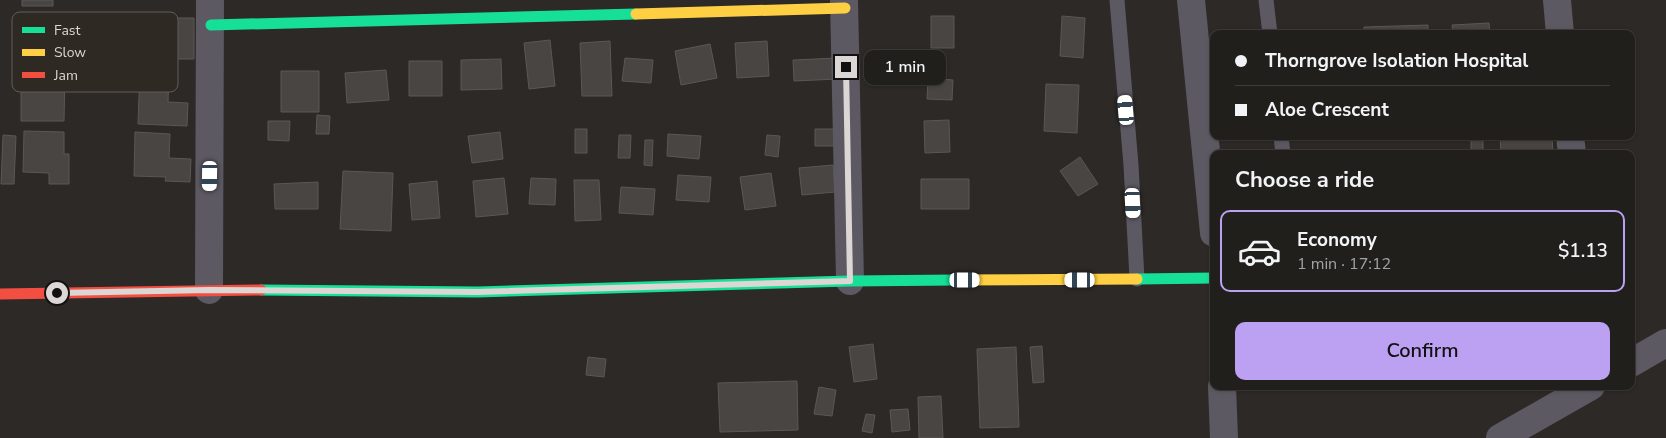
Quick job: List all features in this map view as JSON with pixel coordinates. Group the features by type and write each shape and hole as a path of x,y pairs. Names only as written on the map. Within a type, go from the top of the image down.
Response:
{"street":[{"path":"1191,0 1210,192"},
{"path":"1557,0 1560,30"},
{"path":"209,290 211,12 845,4 850,281"},
{"path":"0,294 209,290 478,292 850,281 1210,278"},
{"path":"1635,361 1666,343"},
{"path":"1222,390 1224,438"},
{"path":"1500,438 1584,390"}],"lane":[{"path":"1117,0 1137,279"},
{"path":"1266,0 1270,30"}],"building":[{"path":"22,0 53,0 53,6 22,6"},
{"path":"931,16 954,16 954,48 931,48"},
{"path":"1062,16 1085,18 1083,58 1060,56"},
{"path":"178,18 194,18 194,59 178,59"},
{"path":"1489,23 1490,30 1453,30 1452,25"},
{"path":"1428,25 1428,30 1364,30 1364,27"},
{"path":"550,40 555,86 529,89 524,43"},
{"path":"610,41 612,96 582,96 580,43"},
{"path":"767,41 769,76 737,78 735,43"},
{"path":"710,44 717,78 681,85 675,51"},
{"path":"625,58 653,60 651,83 622,81"},
{"path":"837,58 838,79 794,81 793,60"},
{"path":"501,59 502,89 461,90 461,60"},
{"path":"409,61 442,61 442,96 409,96"},
{"path":"386,70 389,100 347,103 345,73"},
{"path":"281,71 319,71 319,112 281,112"},
{"path":"928,78 953,80 952,100 927,99"},
{"path":"1046,84 1079,85 1077,133 1044,131"},
{"path":"21,92 65,92 64,121 21,121"},
{"path":"139,92 168,92 168,102 188,103 187,126 138,124"},
{"path":"317,115 330,116 329,134 316,134"},
{"path":"949,120 950,152 925,153 924,121"},
{"path":"268,121 290,121 289,141 268,140"},
{"path":"575,129 587,129 587,153 575,153"},
{"path":"815,129 837,129 837,146 815,146"},
{"path":"24,131 64,132 64,154 69,154 69,184 49,184 49,173 23,172"},
{"path":"135,132 170,134 169,158 191,159 190,182 165,181 166,177 134,176"},
{"path":"500,132 503,159 472,163 468,136"},
{"path":"668,134 701,136 699,159 667,156"},
{"path":"3,135 16,136 14,184 1,184"},
{"path":"619,135 631,135 630,158 618,158"},
{"path":"767,135 780,136 778,157 765,155"},
{"path":"645,140 653,140 652,166 644,165"},
{"path":"1471,140 1483,140 1483,150 1471,150"},
{"path":"1500,140 1552,140 1553,150 1501,150"},
{"path":"1080,157 1098,184 1078,196 1060,171"},
{"path":"833,165 835,192 802,195 799,168"},
{"path":"343,171 393,173 391,231 340,229"},
{"path":"771,173 776,206 745,210 740,177"},
{"path":"678,175 711,177 709,202 676,200"},
{"path":"504,178 508,214 476,217 473,181"},
{"path":"531,178 556,179 555,205 529,204"},
{"path":"921,179 969,179 969,209 921,209"},
{"path":"574,180 599,180 601,220 575,221"},
{"path":"437,181 440,218 412,220 409,184"},
{"path":"318,182 318,209 275,209 274,184"},
{"path":"621,187 655,189 653,215 619,213"},
{"path":"873,344 877,379 854,382 849,347"},
{"path":"1042,346 1044,382 1033,383 1030,347"},
{"path":"1016,347 1019,427 980,428 977,349"},
{"path":"588,357 606,359 604,377 586,375"},
{"path":"797,381 798,430 720,432 718,383"},
{"path":"819,387 836,390 832,416 814,414"},
{"path":"941,396 943,438 919,438 918,397"},
{"path":"908,409 910,430 892,432 890,410"},
{"path":"866,414 875,415 872,433 862,431"}],"traffic: fast":[{"path":"211,25 636,14"},
{"path":"1137,279 1210,278"},
{"path":"261,290 478,292 850,281 956,280"}],"traffic: slow":[{"path":"636,14 845,8"},
{"path":"956,280 1137,279"}],"traffic: jam":[{"path":"0,294 261,290"}],"route":[{"path":"57,293 209,290 478,292 850,281 846,67"}]}
